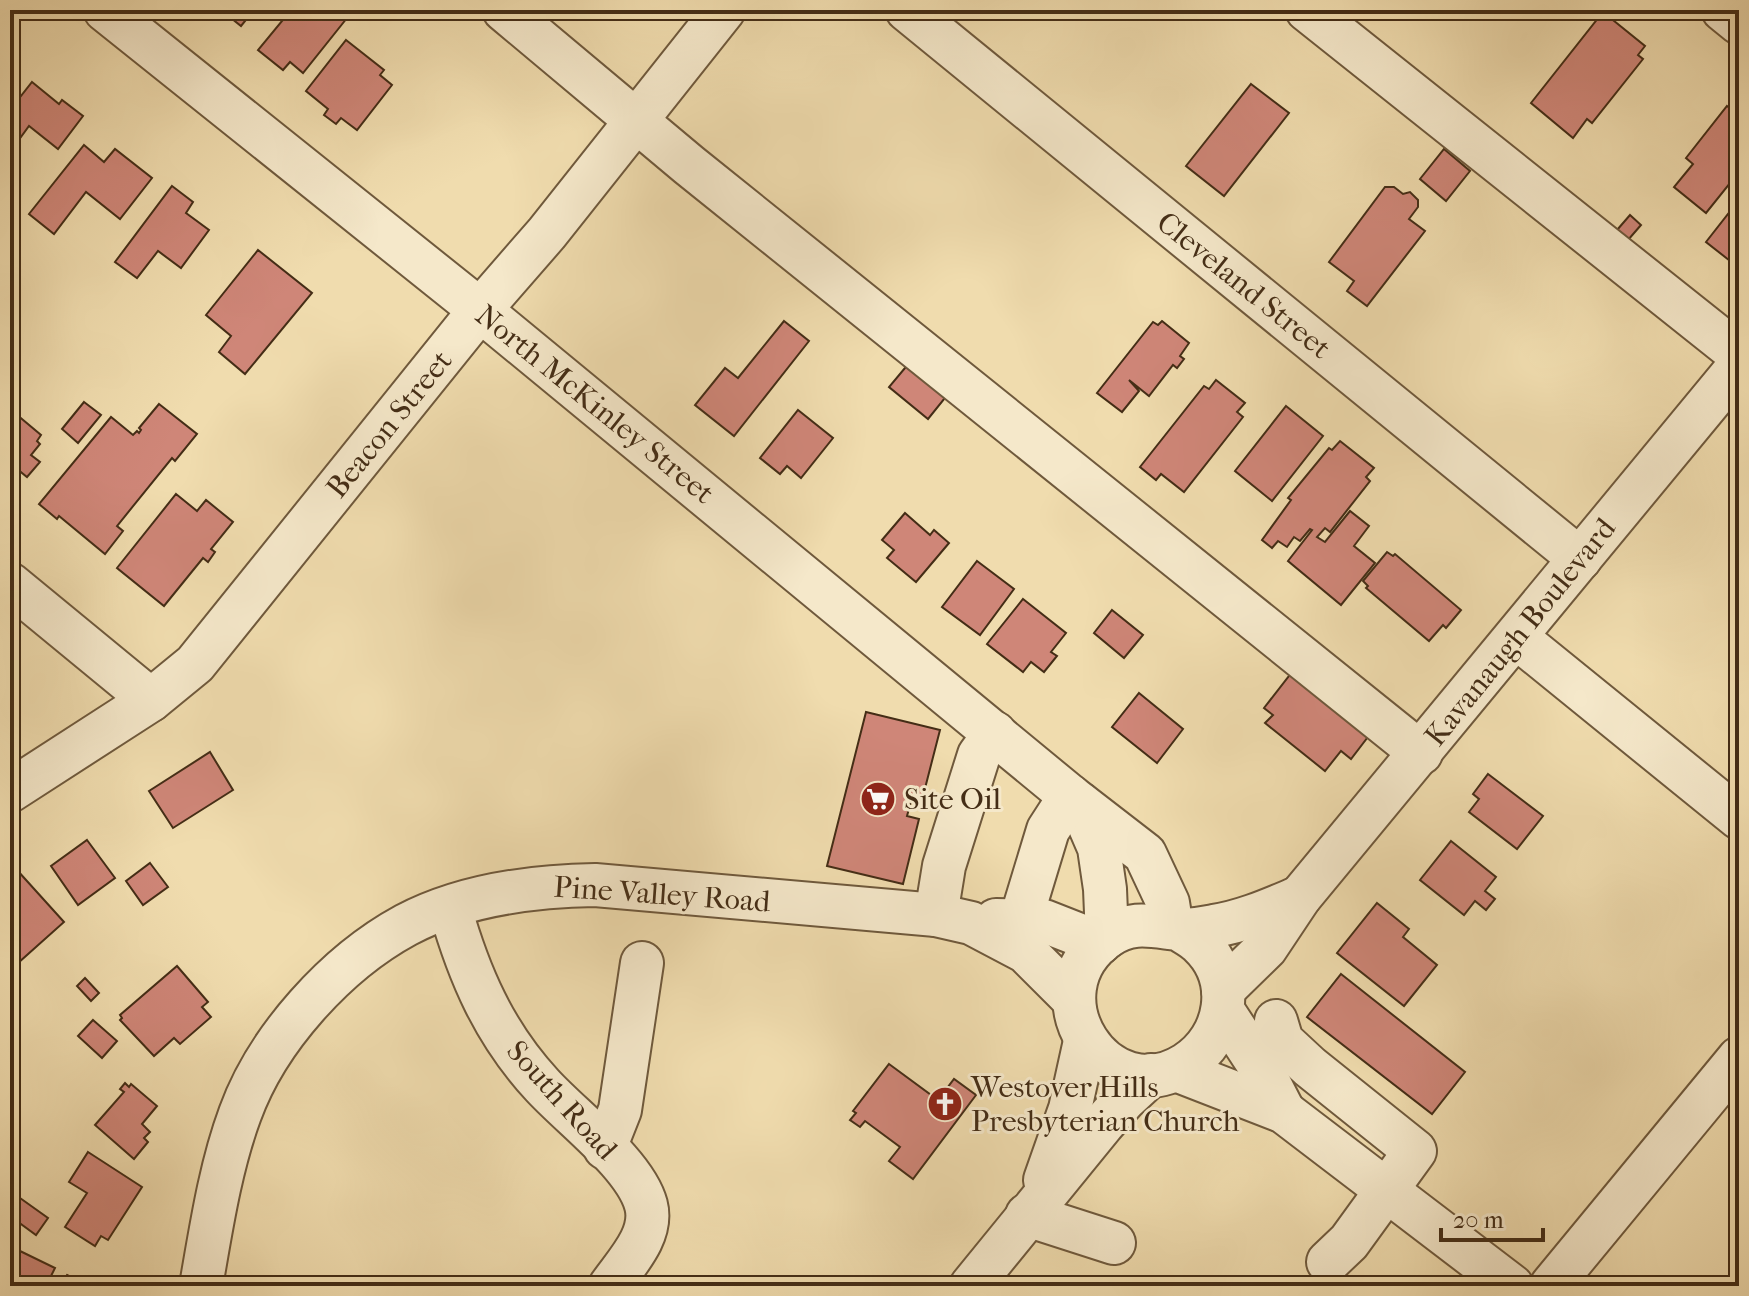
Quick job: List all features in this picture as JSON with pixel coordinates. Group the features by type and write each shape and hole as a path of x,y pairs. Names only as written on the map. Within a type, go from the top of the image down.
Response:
{"street":[{"name":"North McKinley Street","path":"105,10 480,310 1075,800 1145,854 1168,903 1176,929"},
{"path":"504,10 1124,517 1421,753"},
{"name":"Beacon Street","path":"10,791 151,700 182,677 208,649 724,10"},
{"name":"Cleveland Street","path":"907,10 1580,559"},
{"path":"1307,10 1739,354"},
{"path":"1723,10 1739,23"},
{"name":"Kavanaugh Boulevard","path":"1224,1001 1266,948 1300,897 1739,366"},
{"path":"10,584 151,700"},
{"path":"1516,637 1739,818"},
{"path":"954,919 944,866 979,755 995,733"},
{"path":"1027,901 1048,830 1075,800 1099,848 1105,889 1104,940"},
{"name":"Pine Valley Road","path":"201,1286 226,1161 240,1113 262,1067 289,1026 324,988 363,954 406,925 493,895 543,886 595,885 954,919"},
{"path":"1176,929 1248,919 1300,897"},
{"path":"954,919 1027,901"},
{"path":"1027,901 1044,921 1104,940"},
{"name":"South Road","path":"450,908 464,958 483,1001 508,1044 541,1085 605,1148 634,1183 647,1207 646,1230 642,1240 610,1286"},
{"path":"954,919 1026,952 1074,1000"},
{"path":"1284,1112 1224,1001 1214,962 1200,943 1176,929 1157,924 1133,926 1104,940 1092,950 1079,970 1074,1000 1075,1017 1085,1041 1103,1060 1126,1072 1164,1072 1284,1112 1512,1286"},
{"path":"605,1148 620,1110 642,963"},
{"path":"971,1286 1125,1099 1164,1072 1198,1056 1214,1036 1224,1001"},
{"path":"1276,1021 1282,1041 1415,1151 1389,1191 1349,1242 1328,1262"},
{"path":"1032,1209 1070,1109 1085,1041"},
{"path":"1551,1286 1739,1058"},
{"path":"1032,1209 1114,1243"}],"building":[{"path":"221,10 254,10 241,26"},
{"path":"291,10 337,10 347,18 303,73 290,62 283,70 258,50"},
{"path":"1603,12 1645,46 1638,55 1643,59 1592,123 1587,119 1573,138 1531,103"},
{"path":"346,40 384,70 380,75 392,85 357,130 341,118 336,124 324,115 328,109 306,91"},
{"path":"32,82 59,104 62,100 83,116 58,149 29,126 10,152 10,110"},
{"path":"1251,84 1289,113 1224,196 1186,166"},
{"path":"1727,106 1739,115 1739,172 1706,213 1674,187 1693,164 1686,158"},
{"path":"84,145 104,162 115,149 152,178 120,219 86,192 54,234 29,214"},
{"path":"1444,149 1470,171 1446,201 1420,179"},
{"path":"172,186 193,202 186,213 209,230 181,268 158,251 137,278 115,262"},
{"path":"1385,187 1394,187 1403,194 1410,192 1418,200 1418,207 1409,219 1425,231 1367,306 1347,291 1354,281 1329,262"},
{"path":"1739,200 1739,268 1706,242"},
{"path":"1630,215 1641,225 1628,240 1617,230"},
{"path":"258,250 312,293 245,374 219,352 231,336 206,315"},
{"path":"784,321 809,341 734,436 695,405 725,368 738,378"},
{"path":"1162,321 1189,343 1180,356 1184,359 1177,368 1173,365 1149,396 1129,380 1139,391 1122,412 1097,393 1153,322 1158,325"},
{"path":"910,362 949,393 928,419 889,387"},
{"path":"1216,380 1245,403 1237,412 1243,417 1184,492 1161,474 1156,480 1140,467 1204,386 1209,389"},
{"path":"84,402 101,415 78,443 62,429"},
{"path":"159,404 197,434 175,461 172,458 117,526 123,531 105,554 59,516 57,519 39,504 111,417 133,435 137,431 139,433 139,428"},
{"path":"1286,406 1323,436 1272,501 1235,471"},
{"path":"10,409 41,435 37,441 40,444 31,455 40,462 27,477 17,469 10,477"},
{"path":"798,410 833,438 801,478 787,466 780,474 760,458"},
{"path":"1340,441 1374,468 1366,477 1370,481 1330,532 1325,528 1317,537 1325,542 1350,511 1369,526 1354,546 1375,563 1341,605 1288,561 1312,530 1300,541 1294,537 1287,547 1278,541 1272,548 1262,540 1291,500 1288,498 1329,448 1332,450"},
{"path":"176,494 197,511 206,500 233,522 211,549 215,552 208,562 203,558 164,606 117,568"},
{"path":"905,513 930,535 934,530 949,543 916,582 887,558 894,550 882,540"},
{"path":"1387,552 1393,556 1395,554 1461,610 1446,628 1443,625 1429,641 1366,588 1368,586 1363,581"},
{"path":"977,561 1014,589 980,635 942,607"},
{"path":"1023,599 1066,633 1051,652 1057,656 1044,672 1031,662 1023,672 987,644"},
{"path":"1112,610 1143,635 1124,658 1094,633"},
{"path":"1296,667 1374,729 1351,759 1341,751 1325,771 1265,723 1273,715 1264,708"},
{"path":"1139,693 1183,729 1157,763 1112,727"},
{"name":"Site Oil","path":"866,712 940,730 922,800 912,798 907,816 919,819 903,884 827,866"},
{"path":"210,752 233,790 173,828 149,791"},
{"path":"1488,774 1543,816 1517,849 1469,812 1479,799 1473,794"},
{"path":"87,840 115,878 78,905 51,866"},
{"path":"1451,841 1496,877 1485,891 1495,899 1486,910 1475,901 1464,915 1420,880"},
{"path":"150,863 168,887 143,905 126,881"},
{"path":"17,870 64,922 18,963 10,954 10,876"},
{"path":"1377,903 1409,929 1403,937 1437,965 1404,1006 1337,953"},
{"path":"177,966 208,1002 202,1007 211,1017 180,1044 174,1038 154,1056 120,1020 120,1015"},
{"path":"1341,974 1465,1072 1432,1114 1307,1017"},
{"path":"85,978 99,993 91,1001 77,986"},
{"path":"93,1020 117,1041 102,1058 78,1036"},
{"path":"889,1064 938,1100 954,1079 976,1095 913,1179 889,1161 900,1147 865,1121 860,1127 850,1120 856,1113 853,1111"},
{"path":"125,1083 129,1087 131,1084 157,1106 142,1124 150,1132 144,1138 148,1142 134,1159 95,1125 124,1092 120,1089"},
{"path":"88,1152 142,1187 108,1240 101,1236 95,1246 65,1227 87,1193 69,1182"},
{"path":"20,1198 48,1218 36,1235 10,1216"},
{"path":"20,1251 55,1268 46,1286 10,1286 10,1270"},
{"path":"67,1275 87,1286 61,1286"}],"place":[{"name":"Site Oil","path":"878,799"},
{"name":"Westover Hills Presbyterian Church","path":"945,1104"}]}
